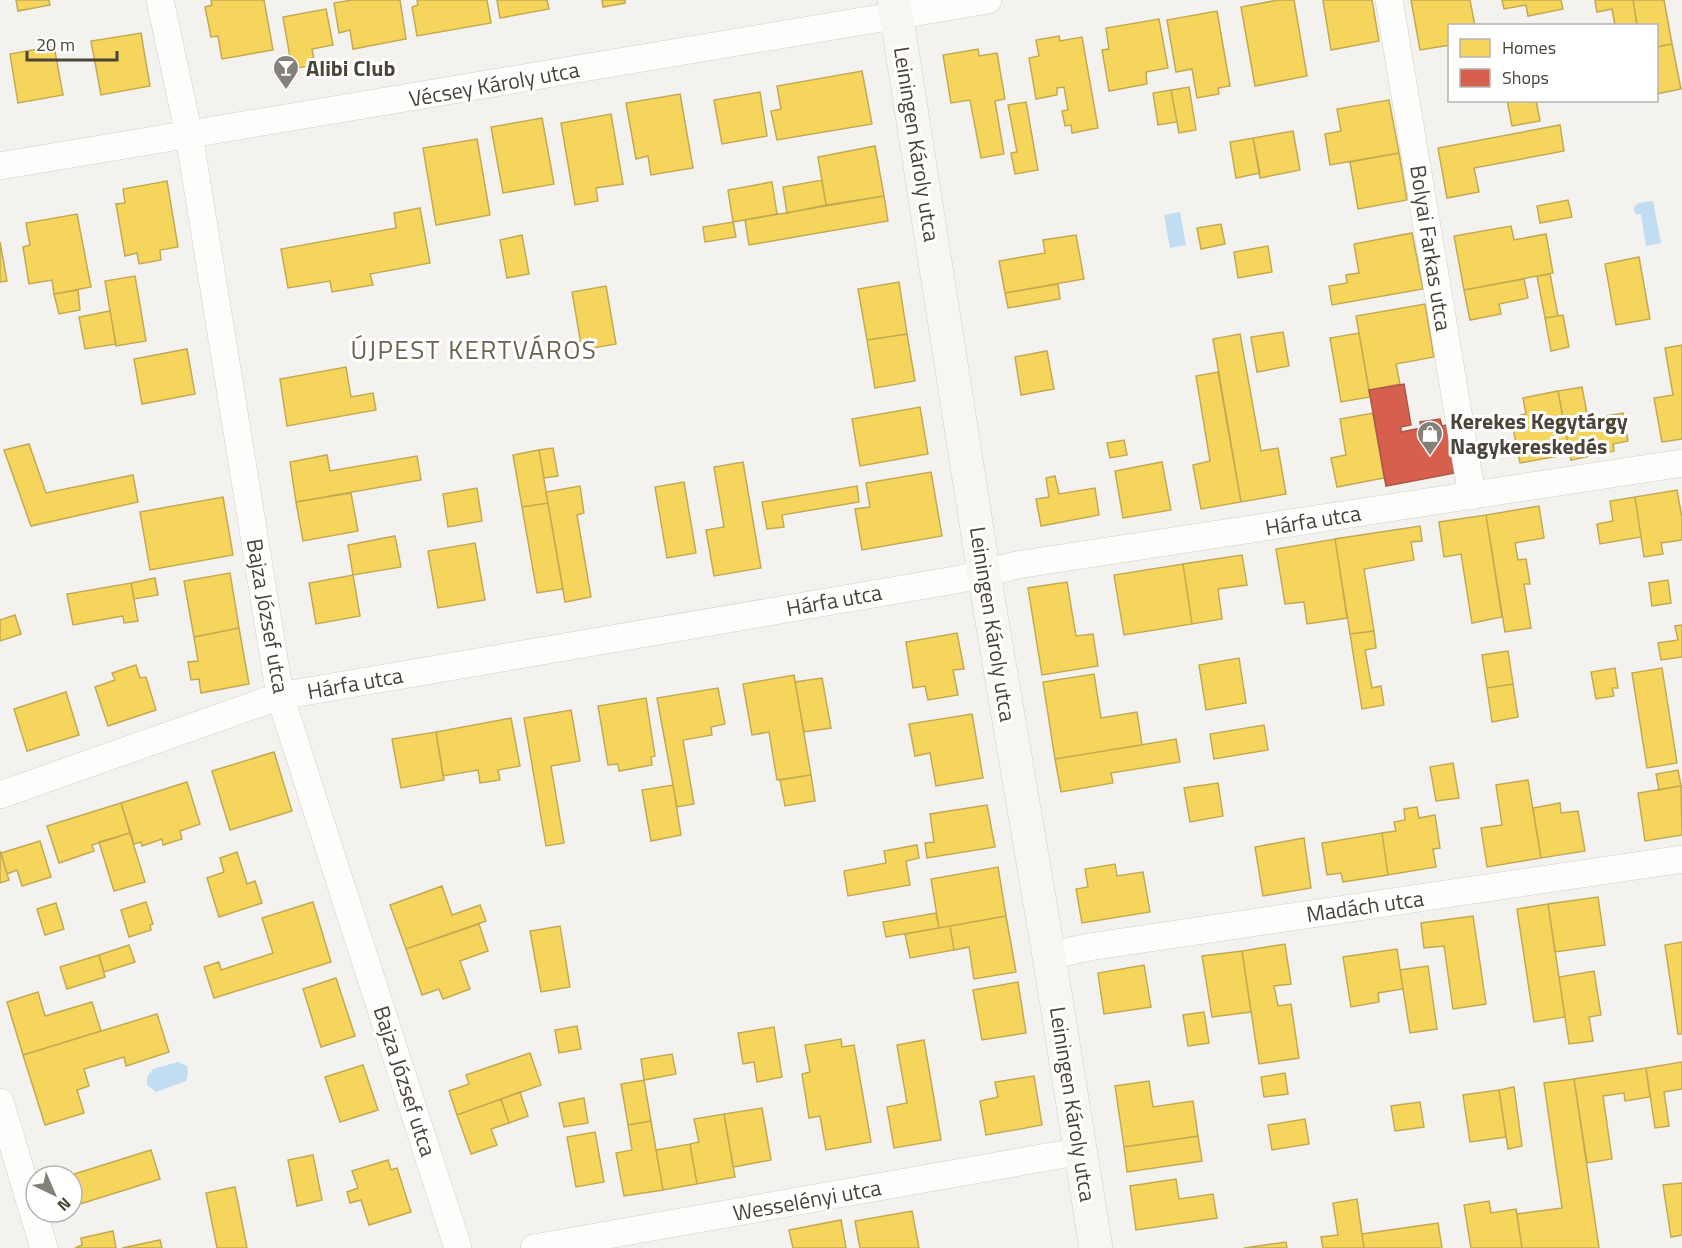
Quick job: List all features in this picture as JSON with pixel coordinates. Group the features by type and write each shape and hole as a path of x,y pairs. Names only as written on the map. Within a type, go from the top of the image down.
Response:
{"street":[{"name":"Bajza József utca","path":"160,0 189,135 280,696 459,1248"},
{"name":"Vécsey Károly utca","path":"0,166 189,135 895,8 988,0"},
{"name":"Bolyai Farkas utca","path":"1389,0 1472,496"},
{"name":"Leiningen Károly utca","path":"895,8 984,574 1096,1248"},
{"name":"Hárfa utca","path":"0,795 280,696 984,574 1017,565 1682,463"},
{"name":"Madách utca","path":"1049,956 1089,946 1682,859"},
{"path":"0,1102 44,1248"},
{"name":"Wesselényi utca","path":"534,1248 1081,1151"}],"water":[{"path":"1653,201 1661,243 1646,246 1641,214 1636,214 1634,207 1638,203"},
{"path":"1180,212 1186,245 1170,248 1164,215"},
{"path":"178,1062 187,1066 186,1081 156,1092 147,1085 147,1077 153,1069"}],"building: Homes":[{"path":"16,0 49,0 50,5 18,11"},
{"path":"211,0 264,0 273,50 222,59 218,36 211,37 205,7 212,5"},
{"path":"352,0 400,0 406,39 353,49 350,30 339,33 334,3"},
{"path":"417,0 487,0 491,23 417,36 412,7 418,5"},
{"path":"497,0 547,0 549,9 500,18"},
{"path":"602,0 625,0 625,3 603,7"},
{"path":"1278,0 1294,0 1307,76 1255,86 1241,7"},
{"path":"1323,0 1372,0 1379,41 1331,50"},
{"path":"1411,0 1470,0 1475,24 1448,24 1448,45 1420,50"},
{"path":"1502,0 1561,0 1563,9 1528,16 1526,5 1504,9"},
{"path":"1595,0 1633,0 1637,24 1615,24 1612,9 1597,12"},
{"path":"1633,0 1664,0 1672,44 1658,47 1658,24 1637,24"},
{"path":"326,9 333,45 312,49 315,65 292,69 283,17"},
{"path":"1217,11 1230,86 1218,88 1219,94 1197,98 1192,69 1176,72 1167,20"},
{"path":"1159,19 1168,68 1146,72 1147,84 1109,91 1102,50 1109,49 1106,28"},
{"path":"141,33 150,86 101,95 91,41"},
{"path":"1059,36 1060,41 1082,37 1098,128 1072,133 1071,125 1065,126 1062,111 1068,110 1064,87 1057,88 1057,95 1036,99 1029,58 1039,56 1036,40"},
{"path":"1672,44 1681,89 1658,94 1658,47"},
{"path":"54,46 63,95 18,103 10,54"},
{"path":"978,49 979,56 997,53 1005,99 995,101 1004,154 981,158 970,100 951,103 943,55"},
{"path":"862,71 872,124 777,140 771,111 781,109 777,86"},
{"path":"1189,87 1196,130 1179,133 1171,90"},
{"path":"1171,90 1177,122 1158,125 1153,93"},
{"path":"760,92 767,136 722,144 714,100"},
{"path":"680,94 693,168 651,175 648,156 636,159 626,103"},
{"path":"1389,100 1399,153 1330,165 1325,134 1341,131 1337,109"},
{"path":"1026,102 1038,170 1015,174 1011,153 1017,152 1008,105"},
{"path":"1507,102 1536,102 1540,121 1512,126"},
{"path":"611,114 623,184 596,188 598,201 575,205 561,123"},
{"path":"542,118 554,184 503,193 491,127"},
{"path":"1560,125 1564,151 1474,168 1479,192 1447,198 1438,148"},
{"path":"1293,131 1300,170 1260,178 1253,138"},
{"path":"1253,138 1260,173 1236,178 1230,142"},
{"path":"477,139 490,215 436,225 423,148"},
{"path":"875,146 884,196 826,205 818,157"},
{"path":"1399,153 1407,200 1358,209 1350,162"},
{"path":"822,180 826,205 787,213 783,187"},
{"path":"167,181 178,247 160,250 161,260 139,264 137,253 125,256 116,204 125,203 123,189"},
{"path":"772,182 777,214 733,222 728,190"},
{"path":"884,196 888,221 749,245 745,220"},
{"path":"1568,200 1572,217 1540,223 1537,206"},
{"path":"420,208 430,263 370,274 373,285 332,292 330,281 288,288 281,249 396,228 394,213"},
{"path":"77,214 91,287 54,294 52,280 29,284 23,247 30,245 26,223"},
{"path":"733,222 736,237 705,242 703,227"},
{"path":"1221,224 1225,244 1201,249 1197,228"},
{"path":"1511,226 1514,240 1546,234 1553,273 1464,290 1454,236"},
{"path":"1412,233 1423,289 1332,305 1329,286 1347,283 1346,275 1359,273 1354,244"},
{"path":"522,235 529,274 507,278 500,240"},
{"path":"1076,235 1084,279 1005,293 999,261 1045,253 1043,240"},
{"path":"0,242 7,281 0,282"},
{"path":"1268,246 1272,272 1238,278 1234,252"},
{"path":"1639,257 1650,319 1616,325 1605,264"},
{"path":"1550,274 1558,316 1545,318 1537,276"},
{"path":"135,276 146,341 116,346 105,281"},
{"path":"1524,279 1528,298 1499,304 1501,314 1470,320 1464,290"},
{"path":"899,282 907,334 867,340 858,289"},
{"path":"1058,284 1060,299 1008,308 1005,293"},
{"path":"606,286 616,344 582,350 572,292"},
{"path":"78,290 80,310 59,314 54,294"},
{"path":"1425,304 1434,357 1396,364 1400,384 1369,390 1356,316"},
{"path":"110,311 116,344 85,349 79,317"},
{"path":"1563,315 1569,347 1551,351 1545,318"},
{"path":"1283,332 1289,366 1257,372 1251,337"},
{"path":"1359,333 1370,397 1341,402 1330,338"},
{"path":"907,334 915,381 875,388 867,340"},
{"path":"1240,334 1261,451 1278,448 1286,494 1241,502 1213,339"},
{"path":"1682,345 1682,439 1662,442 1654,398 1673,395 1665,348"},
{"path":"187,349 195,394 142,404 134,359"},
{"path":"1047,351 1054,389 1021,395 1015,357"},
{"path":"346,367 351,397 373,393 376,410 287,426 280,379"},
{"path":"1218,372 1241,502 1201,509 1193,465 1210,461 1196,376"},
{"path":"1582,387 1588,419 1623,413 1628,441 1613,444 1614,451 1571,460 1558,391"},
{"path":"1558,391 1570,454 1520,463 1513,428 1522,426 1520,415 1526,414 1523,398"},
{"path":"920,407 928,454 860,466 852,419"},
{"path":"1373,413 1384,478 1337,487 1331,458 1346,455 1340,419"},
{"path":"1124,440 1127,455 1110,458 1107,443"},
{"path":"29,444 46,493 133,475 138,502 31,526 4,450"},
{"path":"553,448 558,476 544,478 539,450"},
{"path":"539,450 548,503 522,507 513,455"},
{"path":"327,455 330,471 417,456 421,480 296,502 290,462"},
{"path":"743,462 761,568 714,576 706,530 724,527 714,467"},
{"path":"1162,462 1171,510 1123,518 1115,471"},
{"path":"931,472 942,536 862,550 855,509 870,507 866,483"},
{"path":"1055,476 1059,494 1095,488 1099,515 1041,526 1036,499 1049,497 1046,478"},
{"path":"684,482 696,553 667,558 655,487"},
{"path":"580,486 584,513 577,515 591,597 565,602 546,492"},
{"path":"857,486 859,502 782,515 784,527 767,529 762,502"},
{"path":"477,488 482,521 448,527 443,494"},
{"path":"1677,490 1682,518 1682,540 1661,543 1663,554 1644,557 1635,497"},
{"path":"351,493 358,531 303,541 296,502"},
{"path":"223,497 233,555 150,570 140,512"},
{"path":"1635,497 1641,537 1600,544 1597,524 1613,521 1610,501"},
{"path":"548,503 563,589 537,593 522,507"},
{"path":"1539,506 1544,538 1515,543 1518,560 1526,559 1530,584 1524,584 1531,628 1505,632 1486,515"},
{"path":"1486,515 1502,617 1472,623 1461,554 1444,557 1439,522"},
{"path":"1420,526 1422,541 1411,542 1414,560 1364,569 1374,631 1350,634 1335,539"},
{"path":"395,536 401,567 353,575 348,545"},
{"path":"1335,539 1347,618 1307,624 1304,602 1285,604 1276,549"},
{"path":"475,543 485,600 438,608 428,551"},
{"path":"1242,555 1247,585 1218,589 1222,619 1192,624 1183,564"},
{"path":"1183,564 1192,624 1124,635 1114,575"},
{"path":"230,573 239,628 194,637 184,581"},
{"path":"353,575 360,616 316,624 309,583"},
{"path":"155,578 158,595 134,599 131,583"},
{"path":"1668,580 1671,603 1652,606 1649,583"},
{"path":"1067,582 1076,636 1093,634 1098,666 1042,675 1028,588"},
{"path":"131,583 138,621 124,623 123,616 73,625 67,594"},
{"path":"15,615 21,634 0,641 0,620"},
{"path":"1682,625 1682,657 1661,660 1658,643 1678,640 1675,626"},
{"path":"239,628 249,684 201,693 199,679 191,680 188,662 198,661 194,637"},
{"path":"1374,631 1376,648 1365,650 1372,688 1381,686 1384,705 1362,709 1350,634"},
{"path":"957,633 964,669 953,670 958,695 928,700 925,686 913,688 906,642"},
{"path":"1508,651 1513,684 1487,688 1482,655"},
{"path":"1239,658 1246,703 1206,710 1199,665"},
{"path":"136,665 140,678 146,677 156,710 108,726 95,687 115,680 112,673"},
{"path":"1615,668 1618,688 1612,688 1614,696 1596,699 1591,672"},
{"path":"1662,668 1677,763 1647,768 1632,673"},
{"path":"1094,674 1101,718 1137,712 1142,745 1055,759 1043,682"},
{"path":"794,675 811,775 777,780 769,732 752,735 743,684"},
{"path":"822,678 831,728 804,732 795,682"},
{"path":"1513,684 1518,717 1492,722 1487,688"},
{"path":"718,688 725,724 711,727 712,735 683,740 694,804 677,807 657,698"},
{"path":"66,692 79,735 27,751 14,709"},
{"path":"646,698 655,756 651,757 652,765 619,771 618,764 608,765 598,706"},
{"path":"571,710 580,761 551,766 564,843 546,846 524,718"},
{"path":"972,714 983,778 936,786 930,753 915,756 909,724"},
{"path":"511,718 520,766 498,770 500,780 480,783 478,770 443,776 436,732"},
{"path":"1264,725 1268,750 1214,759 1210,734"},
{"path":"436,732 444,780 401,788 392,739"},
{"path":"1176,739 1180,762 1111,773 1113,783 1061,792 1055,759"},
{"path":"274,752 292,811 230,830 212,771"},
{"path":"1453,763 1459,798 1436,801 1430,767"},
{"path":"1678,770 1681,786 1659,790 1656,774"},
{"path":"811,775 815,801 785,806 780,780"},
{"path":"1528,780 1541,858 1487,867 1481,828 1502,825 1496,785"},
{"path":"187,782 200,824 180,831 182,839 163,845 162,839 142,846 141,842 134,844 121,803"},
{"path":"1218,783 1223,816 1190,822 1184,788"},
{"path":"673,785 681,835 651,841 642,790"},
{"path":"1681,786 1682,835 1645,841 1638,793"},
{"path":"121,803 130,833 92,845 94,851 59,863 47,826"},
{"path":"1560,803 1561,813 1578,811 1585,851 1541,858 1533,808"},
{"path":"987,805 995,847 927,858 925,843 934,842 930,814"},
{"path":"1417,807 1419,818 1435,815 1440,848 1433,849 1436,867 1388,875 1382,833 1396,831 1394,822 1405,820 1404,809"},
{"path":"130,833 145,882 114,891 99,842"},
{"path":"1382,833 1388,875 1343,882 1341,873 1327,875 1322,843"},
{"path":"1304,838 1311,888 1263,896 1255,847"},
{"path":"40,841 51,877 22,886 17,870 7,874 1,853"},
{"path":"917,845 919,858 906,861 910,885 848,896 844,871 886,863 884,851"},
{"path":"0,851 9,880 0,883"},
{"path":"237,852 247,884 255,881 262,903 219,917 207,878 224,872 220,858"},
{"path":"1115,864 1117,876 1143,872 1150,912 1082,923 1076,889 1088,887 1085,869"},
{"path":"998,867 1006,916 939,928 931,879"},
{"path":"442,886 452,915 480,905 486,921 406,949 390,905"},
{"path":"1598,897 1605,945 1555,952 1548,904"},
{"path":"146,902 153,924 150,925 151,930 129,937 121,910"},
{"path":"313,902 331,962 214,998 204,967 219,962 221,970 273,953 262,918"},
{"path":"56,903 64,929 45,935 37,909"},
{"path":"1548,904 1565,1017 1534,1022 1517,909"},
{"path":"936,913 939,928 886,937 883,922"},
{"path":"1006,916 1016,972 974,979 969,947 954,950 950,926"},
{"path":"1473,916 1486,1004 1453,1009 1444,946 1424,948 1421,923"},
{"path":"479,924 488,951 460,961 470,989 443,999 439,989 422,995 406,949"},
{"path":"560,926 570,987 541,992 530,931"},
{"path":"950,926 954,950 910,958 905,934"},
{"path":"1682,942 1682,1034 1678,1034 1665,945"},
{"path":"1285,944 1291,984 1274,986 1278,1006 1291,1004 1299,1058 1259,1064 1242,951"},
{"path":"129,945 135,962 104,972 99,955"},
{"path":"1397,949 1403,989 1378,993 1379,1002 1351,1007 1343,957"},
{"path":"1242,951 1251,1012 1212,1017 1202,956"},
{"path":"99,955 105,977 67,989 60,967"},
{"path":"1144,965 1151,1007 1104,1014 1098,973"},
{"path":"1428,966 1437,1029 1410,1033 1400,970"},
{"path":"1594,971 1601,1015 1589,1017 1593,1041 1569,1044 1559,977"},
{"path":"336,978 355,1036 321,1047 303,989"},
{"path":"1018,982 1026,1033 982,1040 973,990"},
{"path":"38,992 45,1016 92,1002 101,1031 23,1055 7,1002"},
{"path":"1204,1012 1209,1043 1188,1046 1183,1015"},
{"path":"157,1014 169,1052 126,1066 124,1057 84,1069 89,1086 77,1090 84,1113 45,1125 23,1055"},
{"path":"577,1026 581,1049 559,1053 555,1030"},
{"path":"774,1027 782,1077 757,1082 754,1062 743,1064 738,1033"},
{"path":"841,1039 842,1047 854,1045 871,1142 826,1150 820,1116 809,1118 802,1074 810,1072 805,1045"},
{"path":"924,1040 941,1140 894,1148 887,1107 907,1103 897,1045"},
{"path":"530,1053 541,1085 457,1115 449,1091 469,1084 466,1075"},
{"path":"672,1054 676,1074 644,1080 641,1059"},
{"path":"1682,1062 1682,1089 1664,1092 1669,1126 1655,1128 1646,1068"},
{"path":"363,1065 378,1110 340,1122 325,1077"},
{"path":"1646,1068 1650,1097 1625,1101 1624,1093 1603,1096 1612,1159 1587,1163 1574,1079"},
{"path":"1285,1073 1288,1094 1264,1097 1261,1077"},
{"path":"1034,1076 1042,1125 986,1135 980,1101 998,1097 995,1082"},
{"path":"1574,1079 1599,1248 1522,1248 1517,1214 1562,1208 1544,1083"},
{"path":"644,1080 651,1121 628,1125 621,1084"},
{"path":"1149,1081 1153,1107 1193,1101 1198,1136 1124,1147 1115,1086"},
{"path":"1514,1087 1522,1146 1508,1149 1499,1090"},
{"path":"1499,1090 1506,1137 1470,1142 1463,1095"},
{"path":"520,1092 528,1116 509,1123 501,1099"},
{"path":"584,1098 588,1123 564,1127 559,1103"},
{"path":"501,1099 509,1123 491,1129 497,1145 471,1154 457,1115"},
{"path":"1420,1102 1424,1127 1395,1131 1391,1106"},
{"path":"762,1108 771,1160 733,1167 724,1114"},
{"path":"724,1114 735,1177 697,1184 690,1144 699,1142 694,1119"},
{"path":"1305,1119 1309,1144 1272,1150 1268,1125"},
{"path":"651,1121 663,1190 624,1196 616,1153 632,1150 628,1125"},
{"path":"595,1132 604,1182 576,1187 567,1137"},
{"path":"1198,1136 1202,1161 1127,1172 1124,1147"},
{"path":"690,1144 697,1184 663,1190 656,1150"},
{"path":"151,1150 160,1179 84,1203 84,1171"},
{"path":"313,1155 322,1200 297,1206 288,1160"},
{"path":"388,1160 391,1170 397,1168 411,1212 369,1225 361,1200 350,1203 347,1192 358,1188 352,1171"},
{"path":"1176,1179 1179,1199 1213,1194 1217,1218 1136,1230 1130,1186"},
{"path":"1682,1183 1682,1235 1671,1237 1663,1185"},
{"path":"235,1187 247,1248 217,1248 206,1193"},
{"path":"1357,1199 1364,1248 1323,1248 1321,1237 1338,1235 1333,1203"},
{"path":"1489,1201 1491,1213 1516,1209 1522,1248 1471,1248 1464,1205"},
{"path":"912,1211 919,1248 860,1248 855,1221"},
{"path":"841,1220 846,1248 793,1248 789,1230"},
{"path":"1438,1223 1442,1248 1364,1248 1362,1234"},
{"path":"113,1231 116,1248 75,1248 82,1245 81,1238"},
{"path":"160,1240 162,1248 122,1248"},
{"path":"1286,1242 1287,1248 1244,1248"}],"building: Shops":[{"path":"1404,384 1411,425 1401,427 1401,432 1421,428 1420,422 1440,419 1442,426 1447,425 1455,473 1386,486 1369,390"}],"place":[{"name":"Alibi Club","path":"286,91"},
{"name":"Kerekes Kegytárgy Nagykereskedés","path":"1430,457"}],"district":[{"name":"ÚJPEST KERTVÁROS","path":"474,349"}]}
